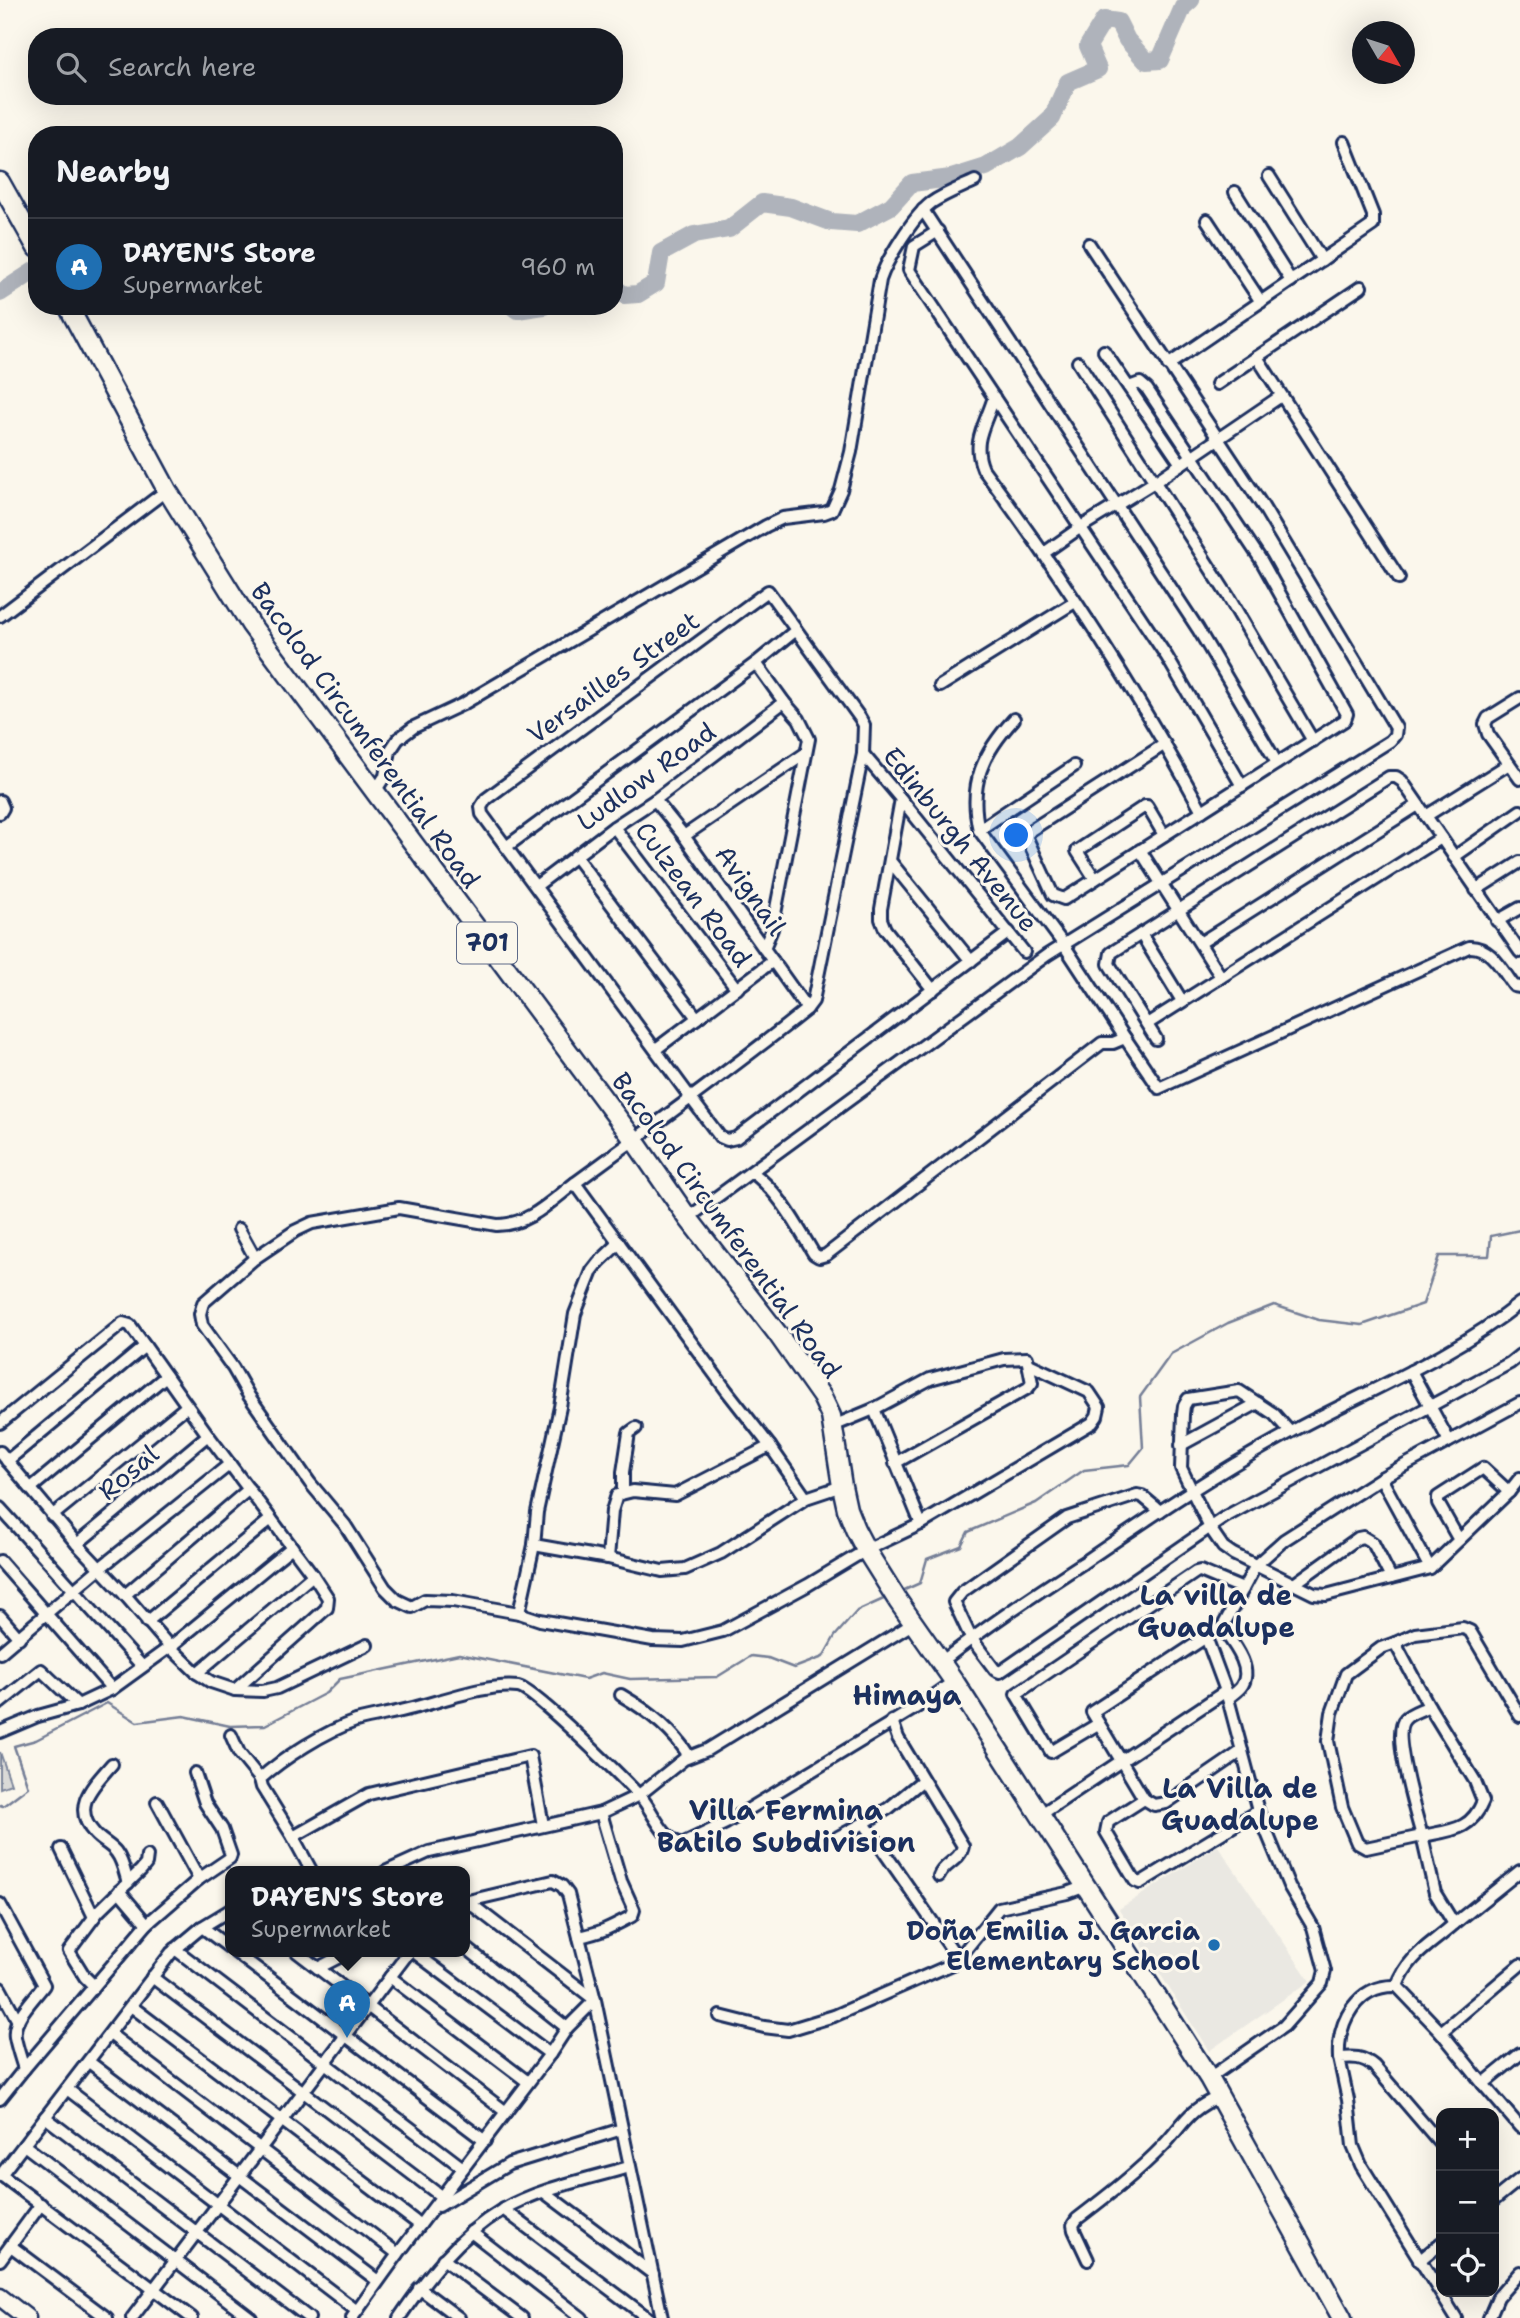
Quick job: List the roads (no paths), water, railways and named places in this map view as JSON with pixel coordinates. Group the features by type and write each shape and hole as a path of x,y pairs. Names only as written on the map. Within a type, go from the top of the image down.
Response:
{"main road":[{"path":"0,182 28,232"},
{"name":"Bacolod Circumferential Road","path":"73,315 167,490 251,625 634,1140 688,1218 777,1332 822,1397 833,1426 842,1486 855,1529 866,1550 954,1681 1209,2078 1342,2318"}],"street":[{"path":"1168,366 1373,225 1374,215 1344,142"},
{"path":"1269,176 1322,260"},
{"path":"374,793 385,776 390,751 398,739 414,727 463,704 766,526 783,518 832,510 841,490 851,452 880,280 885,265 923,209 975,181"},
{"path":"1235,192 1291,281"},
{"path":"923,209 1198,629 1277,763"},
{"path":"1206,220 1261,302"},
{"path":"937,231 914,246 909,270 1167,657 1242,786"},
{"path":"905,236 914,246"},
{"path":"688,1218 1064,944 1390,741 1395,735 1396,728 1262,505 1089,244"},
{"path":"1217,384 1362,287"},
{"path":"1104,351 1181,464"},
{"path":"1258,357 1399,578"},
{"path":"1078,362 1228,596 1313,741"},
{"path":"1129,387 1140,383 1147,389 1194,456 1261,560 1347,714 1345,720 1313,741 1064,899 1053,895 1026,836 1031,830 1165,744"},
{"path":"1044,553 1281,396"},
{"path":"994,397 987,423 978,442 977,455 983,469 1044,553 1165,744 1202,811"},
{"path":"0,616 167,490"},
{"name":"Versailles Street","path":"506,847 482,814 481,807 486,799 768,591 795,631"},
{"path":"940,686 1075,602"},
{"path":"1009,932 736,1138 727,1140 720,1137 690,1097 536,886 506,847 756,663 795,631 864,725 863,754 815,992 807,1009 752,1053 690,1097 533,1215 518,1223 497,1225 393,1208 312,1223 255,1258 202,1303 200,1314 202,1325 310,1483 351,1535 385,1588 397,1600 412,1607 425,1600 453,1601 653,1640 683,1641 723,1631 866,1550 921,1524 1092,1423 1099,1407 1089,1392 1029,1364"},
{"path":"756,663 805,729 809,739 772,929 764,948"},
{"path":"1520,713 1516,700 1488,718 1485,724 1488,734 1520,779"},
{"name":"Ludlow Road","path":"536,886 784,702"},
{"path":"1014,719 1000,734 978,774 975,811 979,830 1064,944 1159,1088 1469,947 1478,946 1486,950 1514,986 1520,987"},
{"path":"684,836 806,753"},
{"name":"Edinburgh Avenue","path":"863,754 1024,952"},
{"path":"1426,816 1509,764"},
{"path":"979,830 1074,766"},
{"path":"1156,1039 1109,964 1111,953 1389,777 1402,780 1520,952"},
{"path":"901,799 881,919 885,929 933,990"},
{"name":"Avignail","path":"655,800 684,836 807,1009"},
{"path":"0,801 0,813"},
{"path":"1200,943 1418,805"},
{"path":"1095,879 1077,851 1145,806 1164,835"},
{"path":"1454,857 1520,811"},
{"name":"Culzean Road","path":"614,827 737,989"},
{"path":"1147,1024 1441,838"},
{"path":"1140,850 1221,977"},
{"path":"575,856 697,1018"},
{"path":"890,861 971,961"},
{"path":"1476,890 1520,862"},
{"path":"1497,921 1520,908"},
{"path":"1141,934 1182,1001"},
{"path":"656,1049 773,961"},
{"path":"752,1172 766,1183 788,1210 814,1254 819,1257 826,1255 1102,1043 1113,1043 1125,1038"},
{"path":"575,1183 806,1498"},
{"path":"239,1229 255,1258"},
{"path":"519,1614 534,1545 537,1512 560,1407 575,1314 592,1271 619,1243"},
{"path":"940,1663 971,1638 1192,1489 1290,1432 1411,1371 1487,1327 1520,1303"},
{"path":"0,1423 123,1323 130,1325 328,1598 327,1608 235,1690"},
{"path":"145,1346 4,1457 52,1516 147,1622 197,1673 211,1682 235,1690 263,1691 277,1688 367,1645"},
{"path":"1160,1510 1137,1495 1063,1520 961,1592 954,1602 971,1638 995,1670 1000,1672 1225,1517 1430,1407 1520,1355"},
{"path":"833,1426 874,1409 930,1379 1024,1357 1028,1360 1032,1383 1028,1388 895,1463"},
{"path":"1411,1371 1449,1441"},
{"path":"30,1488 166,1376"},
{"path":"1290,1432 1274,1414 1239,1391 1188,1399 1184,1406 1181,1468 1210,1528 1223,1547 1314,1594 1320,1595 1430,1568 1509,1492 1520,1478"},
{"path":"1181,1445 1258,1403"},
{"path":"1242,1751 1166,1803 1154,1805 1144,1799 1092,1715 1094,1710 1222,1628 1256,1565 1284,1540 1381,1478 1520,1403"},
{"path":"52,1516 187,1406"},
{"path":"874,1409 921,1524"},
{"path":"623,1492 629,1433 636,1428"},
{"name":"Rosal","path":"77,1544 208,1435"},
{"path":"608,1558 613,1502 617,1495 623,1492 675,1495 770,1446"},
{"path":"0,1653 100,1568 230,1464"},
{"path":"1459,1540 1438,1503 1438,1497 1483,1468 1509,1492"},
{"path":"1381,1478 1430,1568"},
{"path":"534,1545 662,1571 685,1569 721,1553 806,1498 842,1486"},
{"path":"125,1595 249,1489"},
{"path":"0,1508 142,1666"},
{"path":"147,1622 271,1519"},
{"path":"1294,1584 1363,1537 1373,1542 1391,1578"},
{"path":"0,1732 38,1716 78,1705 112,1689 170,1647 292,1547"},
{"path":"0,1561 112,1689"},
{"path":"1098,1724 1051,1752 1016,1694 1196,1572 1243,1589"},
{"path":"197,1673 313,1575"},
{"path":"0,1616 19,1638"},
{"path":"398,1866 429,1852 601,1813 639,1795 689,1756 707,1750 914,1623"},
{"path":"1040,1815 1241,1687 1244,1666 1222,1628"},
{"path":"1395,1643 1429,1706 1475,1781 1483,1801 1477,1815 1464,1827 1366,1848 1357,1843 1342,1807 1328,1741 1332,1713 1346,1674 1381,1648 1415,1634 1463,1628 1470,1631 1520,1716"},
{"path":"1206,1637 1227,1695 1258,1811 1289,1886 1313,1927 1325,1977 1284,2026 1209,2078"},
{"path":"0,1703 41,1670 78,1705"},
{"path":"260,1779 292,1754 356,1721 464,1695 513,1686 522,1687 604,1759 639,1795 666,1834 675,1843 682,1844 726,1824 954,1681"},
{"path":"621,1695 634,1702 673,1734 689,1756"},
{"path":"1429,1706 1402,1722 1400,1743 1435,1893 1454,1924"},
{"path":"892,1721 898,1738 963,1846 960,1854 945,1866 939,1876"},
{"path":"231,1735 239,1753 260,1779 262,1787 309,1866"},
{"path":"293,1837 369,1794 530,1756 543,1825"},
{"path":"111,1764 90,1792 83,1810 91,1829 116,1852 123,1865 124,1887 147,1924"},
{"path":"0,2099 147,1924 199,1879 228,1861 231,1855 222,1829 205,1802 195,1773"},
{"path":"838,1837 889,1808 923,1780"},
{"path":"1144,1799 1108,1822 1105,1827 1135,1881 1140,1883 1258,1811"},
{"path":"157,1802 199,1879"},
{"path":"579,1937 615,1927 632,1916 634,1910 621,1881 601,1813"},
{"path":"864,1823 958,1960"},
{"path":"61,1849 94,1917"},
{"path":"94,1986 69,1951 94,1917 145,1864 147,1856"},
{"path":"1397,1986 1410,1961 1520,1871"},
{"path":"470,1900 553,1881 562,1886 568,1894 595,2000 662,2318"},
{"path":"720,2016 775,2029 804,2026 890,1994 944,1970 958,1960 999,1908 1067,1893 1086,1886"},
{"path":"0,1904 44,1985 18,2021 14,2036 24,2069"},
{"path":"470,1904 595,2000"},
{"path":"192,2318 1,2175 175,1949 225,1913"},
{"path":"202,1927 225,1944"},
{"path":"175,1949 463,2168"},
{"path":"470,1951 567,2028"},
{"path":"242,1957 485,2141"},
{"path":"304,1957 506,2112"},
{"path":"318,1968 339,1957"},
{"path":"132,2318 407,1957"},
{"path":"418,1957 550,2054"},
{"path":"1441,2032 1520,1965"},
{"path":"152,1977 442,2197"},
{"path":"390,1978 528,2082"},
{"path":"1456,2318 1354,2151 1339,2057 1339,2032 1349,2013 1366,1994 1387,1986 1397,1986 1441,2032 1520,2127"},
{"path":"0,1988 18,2021"},
{"path":"67,2089 219,2205 354,2314 567,2028 595,2000"},
{"path":"131,2006 420,2225"},
{"path":"110,2034 398,2253"},
{"path":"1483,2084 1520,2054"},
{"path":"1339,2057 1355,2056 1366,2059 1436,2138"},
{"path":"89,2062 378,2281"},
{"path":"1088,2260 1074,2230 1073,2225 1077,2219 1129,2178 1165,2144 1199,2105 1220,2096"},
{"path":"45,2117 309,2318"},
{"path":"433,2208 509,2164 622,2129"},
{"path":"24,2146 251,2318"},
{"path":"398,2318 419,2287 443,2259 471,2232 503,2209 544,2192 629,2166"},
{"path":"1499,2196 1520,2179"},
{"path":"544,2192 653,2274"},
{"path":"0,2260 41,2204"},
{"path":"503,2209 648,2318"},
{"path":"471,2232 582,2318"},
{"path":"11,2246 107,2318"},
{"path":"1419,2261 1436,2247"},
{"path":"443,2259 522,2318"},
{"path":"1489,2318 1498,2297 1520,2272"},
{"path":"419,2287 459,2318"},
{"path":"0,2297 27,2318"}],"waterway":[{"path":"623,294 638,294 656,283 661,253 694,235 729,229 762,203 791,207 831,222 857,224 891,206 912,183 951,178 986,167 1020,147 1052,118 1068,82 1098,69 1088,46 1104,20 1118,22 1127,40 1146,61 1160,60 1183,7 1191,0"},
{"path":"0,293 28,275"},
{"path":"900,1592 920,1583 927,1559 961,1546 968,1532 1036,1503 1084,1470 1129,1465 1143,1448 1140,1397 1171,1354 1228,1323 1274,1305 1319,1320 1362,1325 1423,1304 1439,1256 1489,1256 1491,1236 1520,1230"},
{"path":"0,1805 3,1806 28,1787 14,1746 36,1740 107,1703 137,1722 184,1716 230,1726 265,1725 326,1693 340,1679 459,1654 585,1679 602,1673 630,1679 717,1677 751,1656 768,1658 794,1668 823,1657 835,1636 857,1611 888,1597"}],"place":[{"name":"Doña Emilia J. Garcia Elementary School","path":"1214,1945"},
{"name":"DAYEN'S Store","path":"347,2038"}],"district":[{"name":"La villa de Guadalupe","path":"1216,1611"},
{"name":"Himaya","path":"907,1695"},
{"name":"La Villa de Guadalupe","path":"1240,1804"},
{"name":"Villa Fermina Batilo Subdivision","path":"786,1826"}]}
